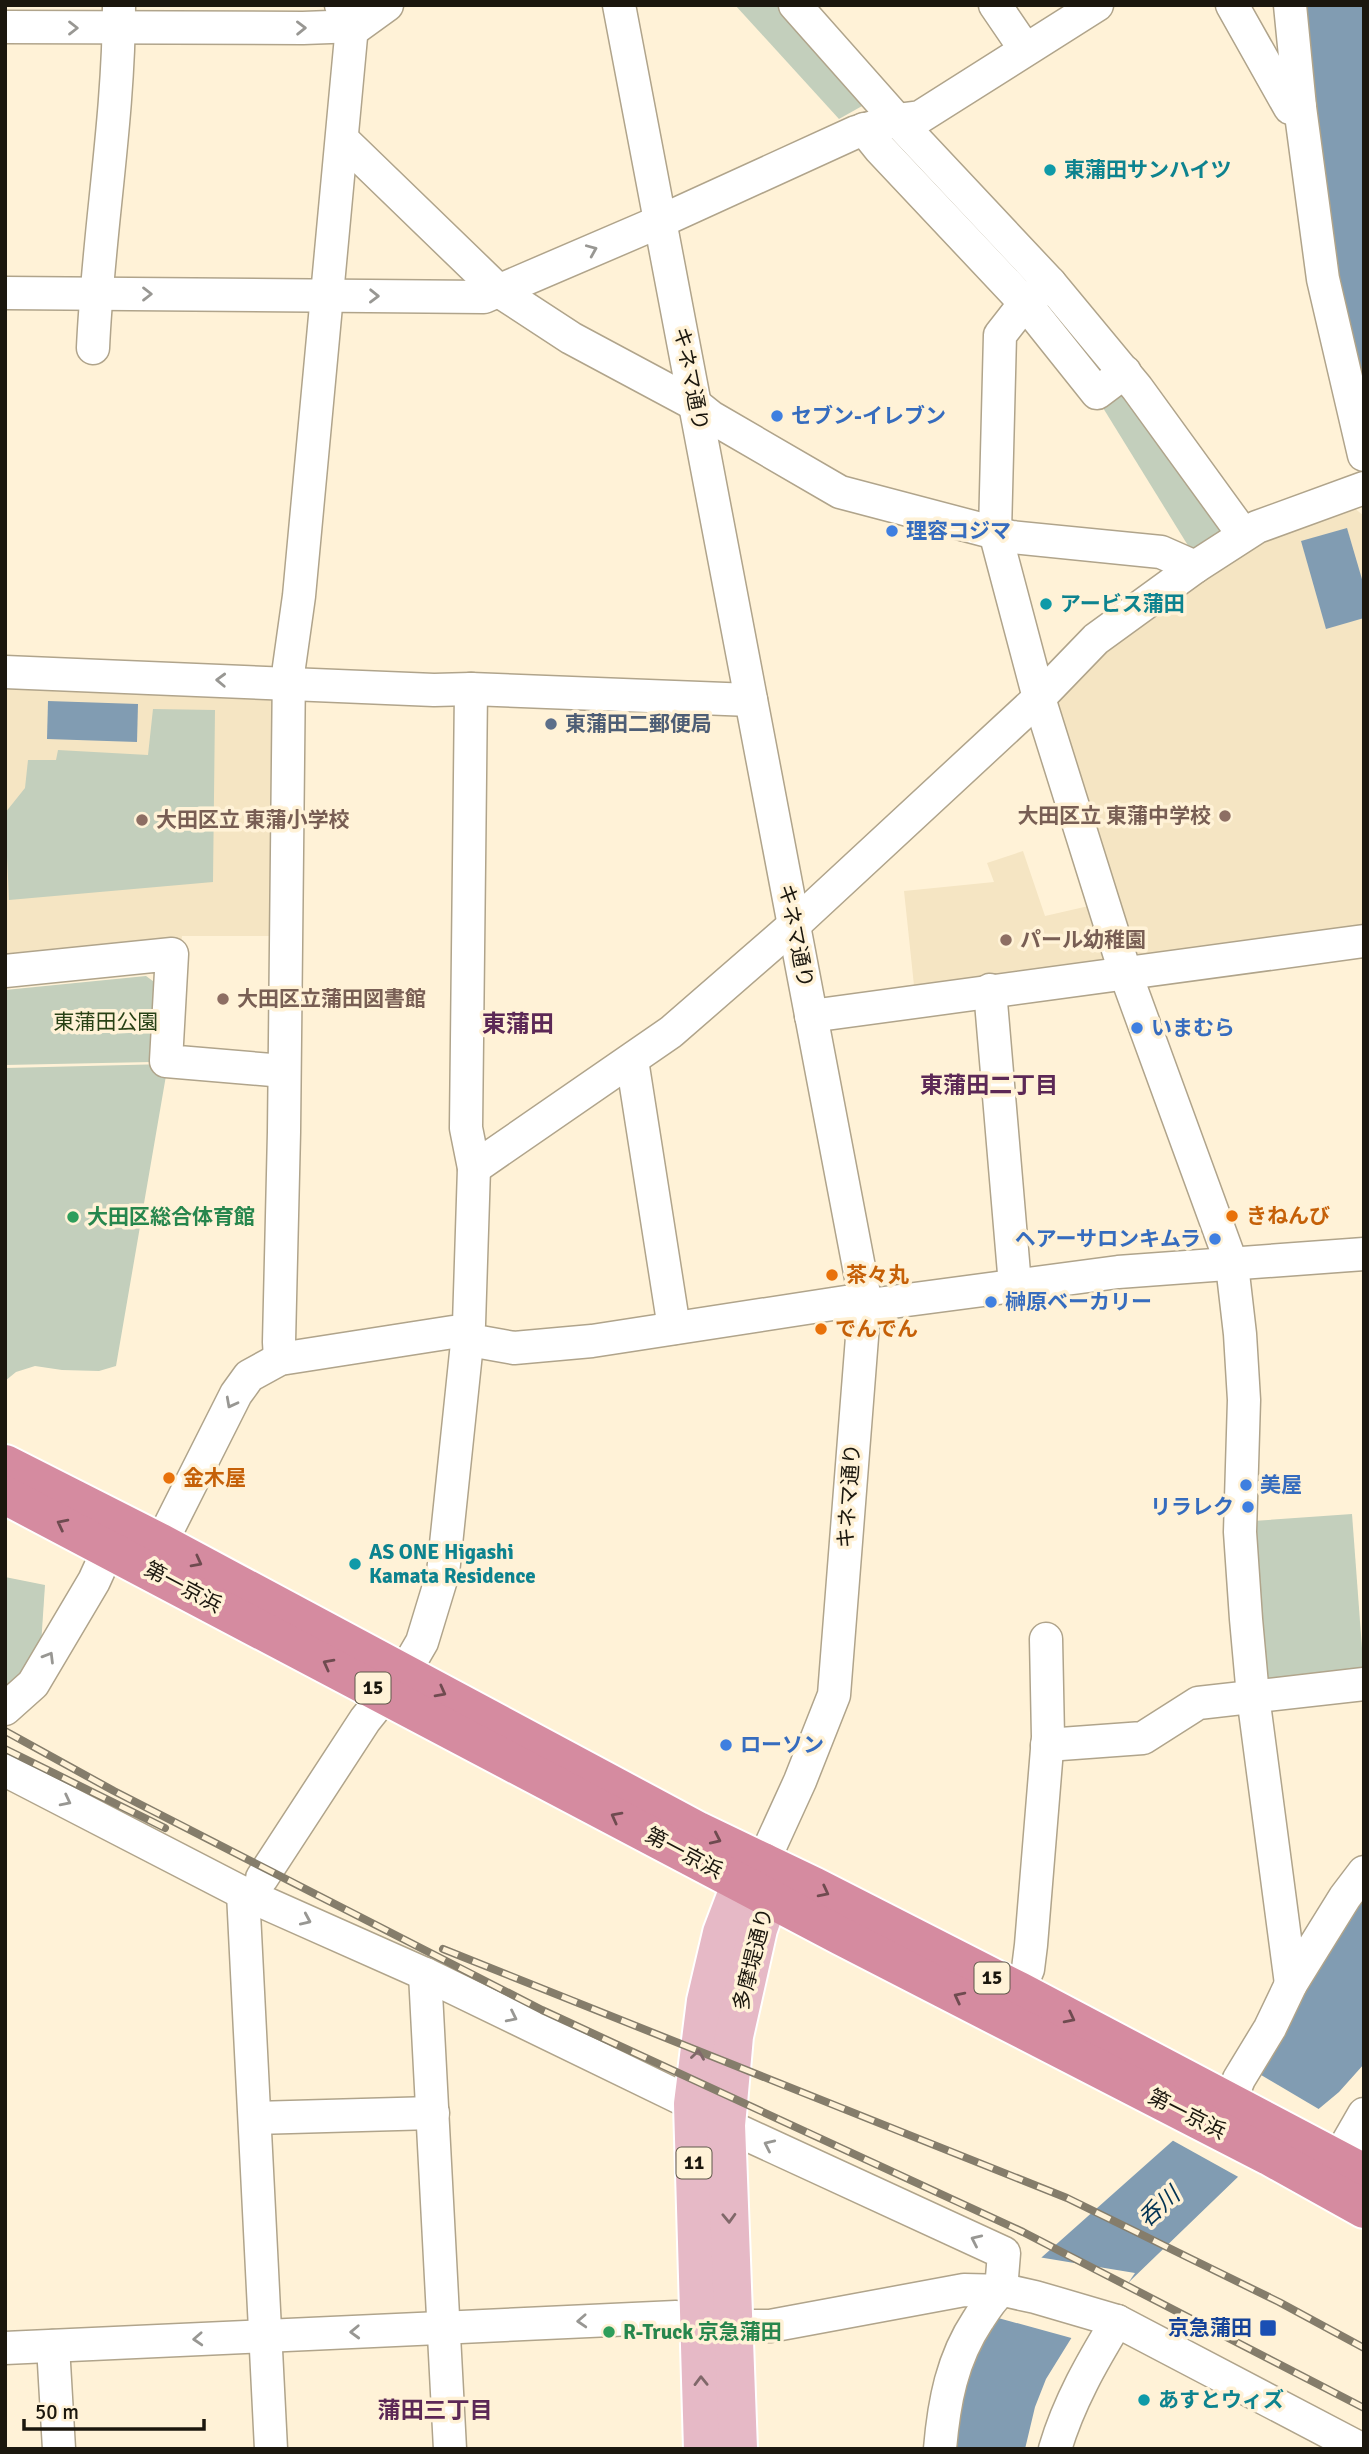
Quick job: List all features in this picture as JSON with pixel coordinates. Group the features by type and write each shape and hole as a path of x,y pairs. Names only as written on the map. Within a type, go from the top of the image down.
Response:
{"highway":[{"name":"第一京浜","path":"5,1464 161,1543 395,1684"},
{"name":"第一京浜","path":"5,1495 109,1548 698,1831 758,1880 1221,2098"},
{"name":"第一京浜","path":"758,1880 1019,1991 1221,2098 1282,2145 1341,2172 1364,2209"}],"main road":[{"name":"多摩堤通り","path":"738,2449 716,2323 692,2104 706,2001 722,1933 758,1880"},
{"name":"多摩堤通り","path":"704,2449 716,2323 726,2125 734,2036 758,1929 758,1880"}],"street":[{"path":"5,27 119,17 346,16 358,26 387,5"},
{"name":"キネマ通り","path":"619,5 865,1299 834,1695 758,1880"},
{"path":"795,5 897,120 1050,283 1125,372 1244,534"},
{"path":"995,5 1025,49"},
{"path":"5,293 484,297 662,221 864,129 920,117 1097,5"},
{"path":"1232,5 1290,108 1300,107"},
{"path":"1290,5 1300,107 1323,279 1364,455"},
{"path":"280,1359 289,848 289,682 343,140 346,16"},
{"path":"93,348 95,294 108,171 119,17"},
{"path":"864,129 1025,303 1097,393 1125,372"},
{"path":"343,140 499,291 571,338 696,405 711,417 840,492 1011,537 1161,552 1195,567"},
{"path":"1050,283 1025,303 1000,335 995,533 1039,698 1125,972 1232,1265 1244,1400 1240,1532 1253,1696 1291,1984"},
{"path":"474,1168 671,1031 794,925 1039,698 1096,639 1244,534 1364,488"},
{"path":"5,671 434,690 471,689 751,700"},
{"path":"271,2449 255,2118 253,1885 365,1720 395,1684 422,1642 443,1573 468,1334 474,1168 466,1128 471,689"},
{"path":"811,1016 1364,941"},
{"path":"5,971 172,954 166,1061 284,1071"},
{"path":"990,990 1015,1285"},
{"path":"632,1060 674,1328"},
{"path":"161,1543 236,1394 249,1376 280,1359 453,1332 468,1334 475,1342 514,1348 592,1341 865,1299 877,1304 1118,1272 1364,1254"},
{"path":"5,1709 33,1684 94,1581 109,1548"},
{"path":"1019,1991 1028,1969 1031,1945 1047,1745 1046,1639"},
{"path":"1047,1745 1143,1738 1198,1703 1364,1684"},
{"path":"5,1770 253,1885 425,1974 692,2104"},
{"path":"1221,2098 1270,2028 1291,1984 1345,1897 1364,1872"},
{"path":"425,1974 450,2449"},
{"path":"255,2118 433,2113"},
{"path":"1341,2172 1364,2114"},
{"path":"726,2125 1004,2253 1005,2291"},
{"path":"5,2348 676,2317 716,2323 770,2326 964,2290 1005,2291 1035,2297 1110,2320 1361,2449"},
{"path":"940,2449 948,2385 964,2341 993,2297 1005,2291"},
{"path":"1055,2449 1070,2406 1110,2320"},
{"path":"53,2346 59,2449"}],"shaded area":[{"name":"大田区立 東蒲中学校","path":"1348,503 1364,516 1364,926 1129,957 1054,707 1056,694 1116,640 1256,534"},
{"name":"大田区立 東蒲小学校","path":"5,687 272,692 281,704 277,936 182,936 181,947 5,965"},
{"name":"パール幼稚園","path":"1023,851 1045,916 1093,905 1110,964 915,995 904,891 994,882 987,863"}],"green space":[{"path":"735,5 783,5 871,101 839,119"},
{"path":"1118,387 1227,526 1192,552 1100,403"},
{"path":"153,709 215,710 213,882 9,900 5,813 25,788 28,760 56,760 58,750 148,755"},
{"name":"東蒲田公園","path":"146,976 157,984 151,1062 5,1065 5,990"},
{"name":"大田区総合体育館","path":"168,1064 116,1366 99,1371 35,1366 16,1372 5,1381 5,1068"},
{"path":"1352,1514 1364,1675 1269,1683 1259,1670 1253,1521"},
{"path":"5,1577 45,1585 41,1645 5,1699"}],"water":[{"path":"1303,5 1364,5 1364,409 1332,240"},
{"path":"1347,528 1364,586 1364,618 1326,629 1301,541"},
{"path":"48,701 138,704 137,742 47,739"},
{"name":"呑川","path":"1364,1886 1364,2064 1339,2092 1242,2173 1072,2337 1046,2379 1035,2407 1025,2449 950,2449 951,2429 980,2339 1042,2257 1262,2065 1283,2039 1310,1968"}],"pier":[{"path":"1251,2069 1322,2111 1242,2179 1170,2139"},
{"path":"1038,2257 1135,2273 1120,2295 1075,2339 991,2316"}],"railway":[{"path":"5,1731 114,1791 542,2010 1023,2232 1364,2408"},
{"path":"5,1749 165,1828"},
{"path":"443,1949 1067,2198 1279,2302 1364,2348"}],"place":[{"name":"東蒲田サンハイツ","path":"1050,170"},
{"name":"セブン-イレブン","path":"777,416"},
{"name":"理容コジマ","path":"892,531"},
{"name":"アービス蒲田","path":"1046,604"},
{"name":"東蒲田二郵便局","path":"551,724"},
{"name":"大田区立 東蒲中学校","path":"1225,816"},
{"name":"大田区立 東蒲小学校","path":"142,820"},
{"name":"パール幼稚園","path":"1006,940"},
{"name":"大田区立蒲田図書館","path":"223,999"},
{"name":"いまむら","path":"1137,1028"},
{"name":"きねんび","path":"1232,1216"},
{"name":"大田区総合体育館","path":"73,1217"},
{"name":"ヘアーサロンキムラ","path":"1215,1239"},
{"name":"茶々丸","path":"832,1275"},
{"name":"榊原ベーカリー","path":"991,1302"},
{"name":"でんでん","path":"821,1329"},
{"name":"金木屋","path":"169,1478"},
{"name":"美屋","path":"1246,1485"},
{"name":"リラレク","path":"1248,1507"},
{"name":"AS ONE Higashi Kamata Residence","path":"355,1564"},
{"name":"ローソン","path":"726,1745"},
{"name":"京急蒲田","path":"1268,2328"},
{"name":"R-Truck 京急蒲田","path":"609,2332"},
{"name":"あすとウィズ","path":"1144,2400"}],"district":[{"name":"東蒲田","path":"518,1024"},
{"name":"東蒲田二丁目","path":"989,1085"},
{"name":"蒲田三丁目","path":"435,2410"}]}
